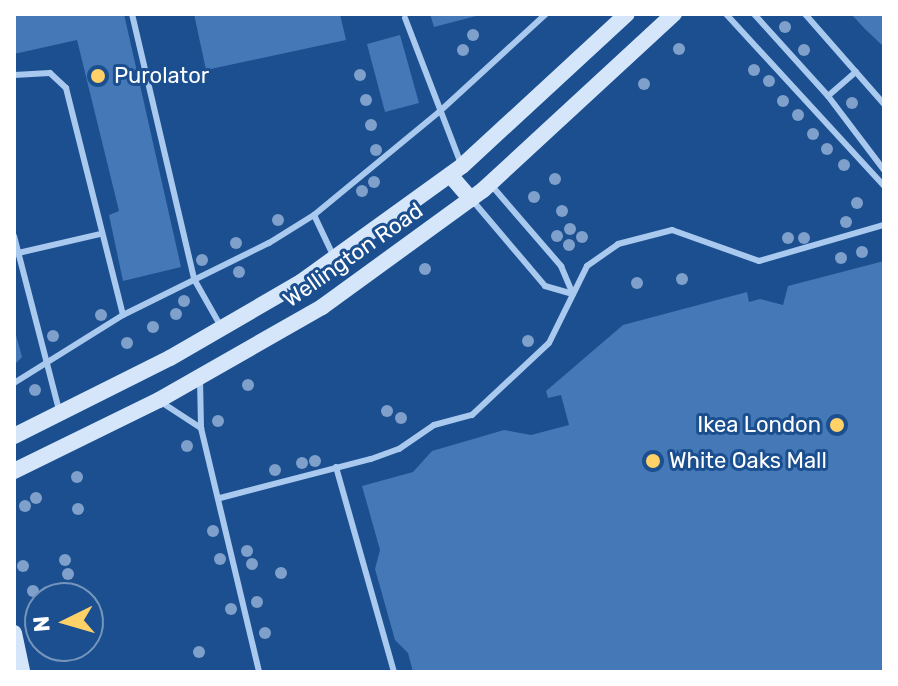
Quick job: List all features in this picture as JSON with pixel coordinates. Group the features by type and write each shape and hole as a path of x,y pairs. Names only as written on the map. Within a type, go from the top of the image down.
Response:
{"main road":[{"name":"Wellington Road","path":"14,436 222,328 335,258 456,171 627,14"},
{"name":"Wellington Road","path":"14,471 159,400 322,307 490,184 674,14"},
{"path":"456,171 471,199"},
{"path":"14,633 22,672"}],"lane":[{"path":"132,14 194,279 222,328"},
{"path":"14,383 46,359 123,315 314,215 439,112 546,14"},
{"path":"726,14 884,186"},
{"path":"754,14 828,96 884,170"},
{"path":"805,14 884,104"},
{"path":"405,18 439,112 456,171"},
{"path":"828,96 856,72"},
{"path":"14,75 50,73 66,88 100,234 123,315"},
{"path":"490,184 561,266 573,294"},
{"path":"471,199 545,286 573,294"},
{"path":"314,215 335,258"},
{"path":"220,498 399,449 434,425 472,415 491,402 559,329 587,266 646,232 672,230 759,261 884,225"},
{"path":"16,253 100,234"},
{"path":"14,236 60,413"},
{"path":"14,285 25,281"},
{"path":"200,376 201,428 259,672"},
{"path":"159,400 201,428"},
{"path":"336,467 394,672"}],"building":[{"path":"14,14 124,14 181,267 123,281 109,215 119,211 77,40 14,54"},
{"path":"194,14 340,14 346,40 206,70"},
{"path":"430,14 480,14 480,15 434,27"},
{"path":"851,14 884,14 884,47 865,29"},
{"path":"400,35 419,103 385,112 367,44"},
{"name":"White Oaks Mall","path":"884,261 884,672 413,672 408,653 395,640 375,569 380,550 362,486 413,472 432,451 504,430 531,435 569,425 561,395 548,398 546,391 623,325 747,292 749,302 760,299 783,305 788,286"},
{"path":"14,328 22,357 14,365"}],"place":[{"name":"Purolator","path":"98,76"},
{"name":"Ikea London","path":"837,425"},
{"name":"White Oaks Mall","path":"653,461"}]}
